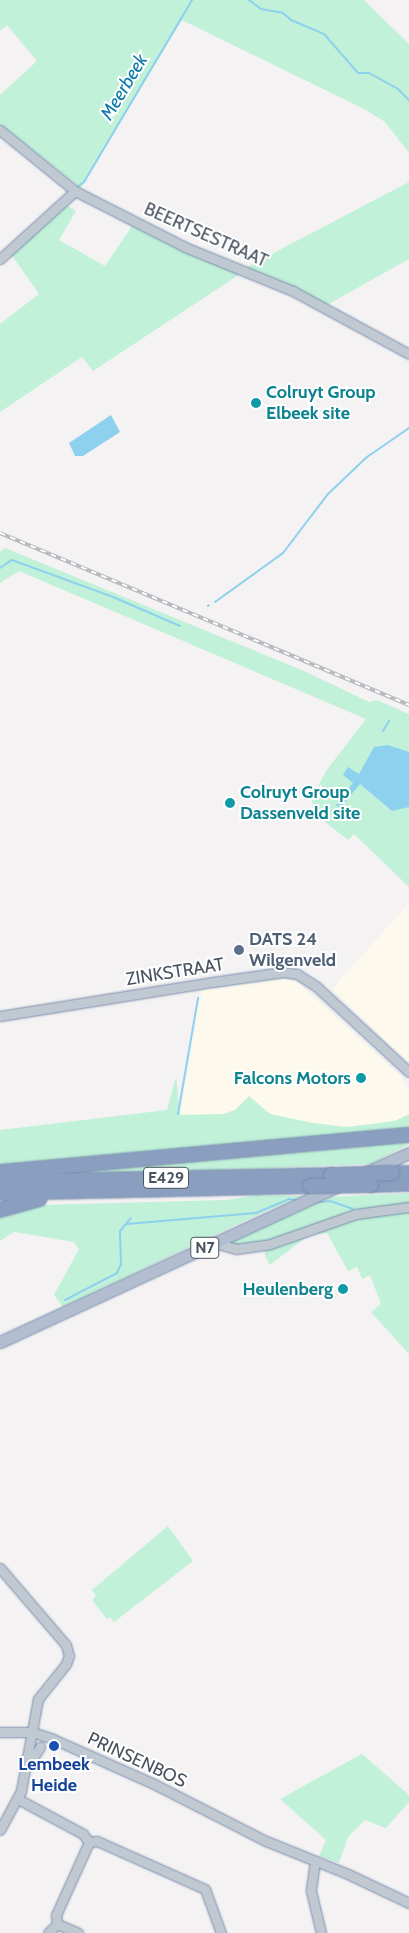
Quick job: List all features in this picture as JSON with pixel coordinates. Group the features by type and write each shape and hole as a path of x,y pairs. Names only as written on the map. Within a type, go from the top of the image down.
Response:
{"highway":[{"path":"392,1137 409,1129"},
{"path":"0,1172 409,1134"},
{"name":"E429","path":"0,1182 409,1173"},
{"name":"E429","path":"0,1193 409,1184"},
{"path":"0,1210 72,1191"}],"main road":[{"name":"N7","path":"0,1342 409,1153"}],"street":[{"name":"BEERTSESTRAAT","path":"0,130 75,191 201,255 293,291 409,354"},
{"path":"0,259 75,191"},
{"name":"ZINKSTRAAT","path":"0,1016 283,972 297,974 317,987 409,1072"},
{"path":"214,1244 236,1249 270,1244 356,1214 409,1207"},
{"path":"0,1568 66,1644 69,1656 66,1664 38,1699 27,1767 18,1799 0,1830"},
{"path":"0,1732 32,1732"},
{"name":"PRINSENBOS","path":"32,1732 141,1778 251,1834 409,1903"},
{"path":"27,1767 40,1747"},
{"path":"18,1799 83,1834 89,1842"},
{"path":"89,1842 97,1841 205,1889 221,1933"},
{"path":"57,1924 56,1915 89,1842"},
{"path":"315,1861 312,1891 321,1933"},
{"path":"48,1933 57,1924"},
{"path":"57,1924 78,1933"}],"shaded area":[{"path":"409,903 409,1063 332,989"},
{"path":"285,979 295,980 400,1076 409,1090 409,1114 395,1121 347,1127 313,1123 270,1114 249,1096 235,1110 223,1114 180,1115 202,989"}],"green space":[{"path":"0,0 364,0 409,44 409,153 385,122 366,110 182,20 81,188 0,124 0,95 37,61 7,25 0,31"},
{"path":"409,182 409,259 327,305 245,268"},
{"path":"67,205 76,211 59,240 105,266 134,223 202,259 240,274 93,371 82,357 0,412 0,324 39,294 11,254"},
{"path":"5,548 304,671 369,702 377,700 409,714 409,887 354,834 348,840 314,813 312,799 326,771 366,719 19,571 0,583 0,552"},
{"path":"176,1077 180,1115 223,1114 235,1110 249,1096 270,1114 313,1123 347,1127 395,1121 409,1114 409,1126 396,1131 221,1149 150,1151 0,1165 0,1130 167,1110"},
{"path":"409,1138 409,1144 371,1164 11,1178 361,1147"},
{"path":"409,1193 409,1204 376,1207 409,1208 409,1354 371,1312 381,1304 370,1275 362,1279 357,1267 348,1271 327,1233 309,1235 270,1265 265,1256 264,1242 234,1245 232,1241 331,1197"},
{"path":"257,1195 303,1196 253,1217 63,1307 54,1295 79,1249 74,1242 14,1232 0,1241 0,1218 40,1205 227,1200"},
{"path":"168,1526 193,1561 114,1622 110,1617 107,1619 92,1600 96,1596 92,1590"},
{"path":"362,1754 409,1795 409,1802 386,1828 365,1820 348,1837 339,1863 319,1856 326,1840 280,1799"}],"water":[{"path":"111,415 120,432 83,456 75,456 69,443"},
{"path":"388,745 409,752 409,807 392,811 360,784 340,808 336,805 353,783 343,775 348,767 359,774 374,747"}],"waterway":[{"name":"Meerbeek","path":"77,187 84,182 192,0"},
{"path":"249,0 261,9 283,13 291,20 324,34 358,73 369,73 398,89 409,100"},
{"path":"215,602 283,553 328,494 367,457 409,428"},
{"path":"0,568 12,560 113,597 180,626"},
{"path":"383,731 389,721"},
{"path":"178,1114 198,998"},
{"path":"127,1224 256,1213 289,1199 296,1200"},
{"path":"313,1203 330,1201 353,1209"},
{"path":"65,1300 117,1273 121,1264 120,1231 131,1218"}],"railway":[{"path":"0,533 409,705"}],"place":[{"name":"Colruyt Group Elbeek site","path":"256,403"},
{"name":"Colruyt Group Dassenveld site","path":"230,803"},
{"name":"DATS 24 Wilgenveld","path":"239,950"},
{"name":"Falcons Motors","path":"361,1078"},
{"name":"Heulenberg","path":"343,1289"},
{"name":"Lembeek Heide","path":"54,1746"}]}
